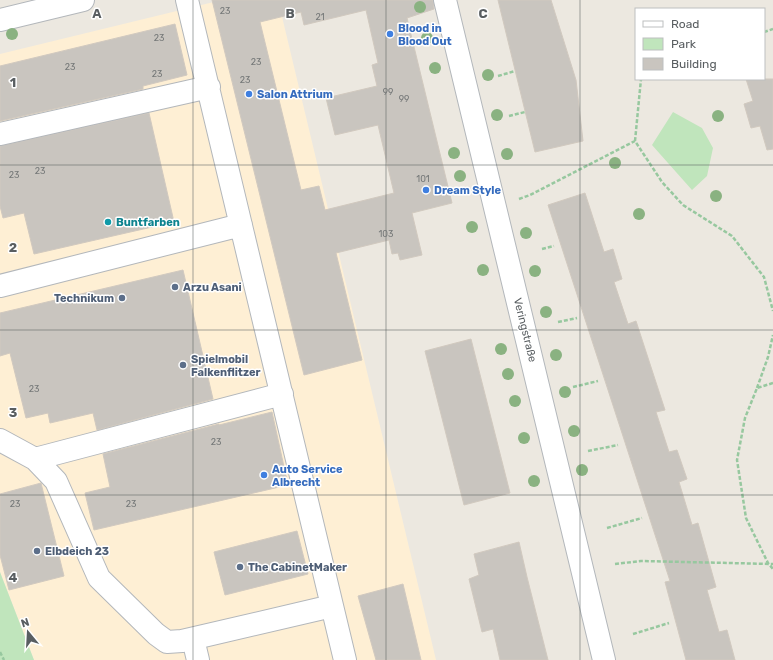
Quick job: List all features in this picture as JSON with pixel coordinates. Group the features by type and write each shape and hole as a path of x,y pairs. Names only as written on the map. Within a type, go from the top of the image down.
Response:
{"street":[{"path":"0,20 83,0"},
{"path":"187,0 345,660"},
{"name":"Veringstraße","path":"445,0 604,660"},
{"path":"0,134 209,87"},
{"path":"0,286 241,225"},
{"path":"35,459 282,394"},
{"path":"0,440 35,459 56,481 98,578 156,634 167,642 193,639 332,606"},
{"path":"193,639 198,660"}],"path":[{"path":"498,76 515,71"},
{"path":"640,80 635,141 662,182 683,205 732,236 764,276 773,311"},
{"path":"509,116 525,112"},
{"path":"495,207 530,195 635,141"},
{"path":"542,249 554,246"},
{"path":"558,322 577,318"},
{"path":"773,335 768,357 745,418 737,460 746,518 768,564 773,569"},
{"path":"573,387 598,381"},
{"path":"757,388 773,383"},
{"path":"588,451 618,445"},
{"path":"607,528 642,518"},
{"path":"615,564 641,561 773,564"},
{"path":"633,634 669,623"},
{"path":"0,652 4,660"}],"shaded area":[{"path":"222,0 278,0 436,660 34,660 0,572 0,54"}],"green space":[{"path":"673,112 702,128 713,148 707,176 692,190 652,145"},
{"path":"0,572 34,660 0,660"}],"building":[{"path":"212,0 433,0 434,9 407,18 452,203 412,213 422,255 400,260 398,253 392,254 389,240 336,253 362,360 304,375","holes":["366,10 378,63 372,65 377,86 326,98 335,135 378,125 394,193 325,210 319,186 301,190 260,22 301,12 304,25"]},
{"path":"498,0 551,0 576,80 583,141 535,152"},
{"path":"175,24 187,75 143,86 143,89 0,121 0,66"},
{"path":"773,79 773,149 767,150 760,126 751,128 744,104 753,101 746,80"},
{"path":"149,113 174,222 34,254 24,213 3,218 0,206 0,146"},
{"path":"585,193 604,252 613,249 622,279 614,282 628,324 636,321 665,410 656,412 669,452 677,450 687,479 679,482 692,525 698,523 716,587 707,590 719,632 727,630 735,660 686,660 665,582 670,581 548,205"},
{"path":"183,270 213,399 97,430 93,413 50,423 48,413 26,418 10,353 0,356 0,313"},
{"path":"471,339 510,493 464,505 425,351"},
{"path":"272,412 288,485 94,530 85,493 110,487 103,454"},
{"path":"41,483 64,576 9,590 0,555 0,494"},
{"path":"297,531 308,574 225,595 214,552"},
{"path":"519,542 548,660 500,660 493,629 482,632 469,579 479,575 474,554"},
{"path":"403,584 421,660 376,660 358,596"}],"place":[{"name":"Blood in Blood Out","path":"390,34"},
{"name":"Salon Attrium","path":"249,94"},
{"name":"Dream Style","path":"426,190"},
{"name":"Buntfarben","path":"108,222"},
{"name":"Arzu Asani","path":"175,287"},
{"name":"Technikum","path":"122,298"},
{"name":"Spielmobil Falkenflitzer","path":"183,365"},
{"name":"Auto Service Albrecht","path":"264,475"},
{"name":"Elbdeich 23","path":"37,551"},
{"name":"The CabinetMaker","path":"240,567"}]}
